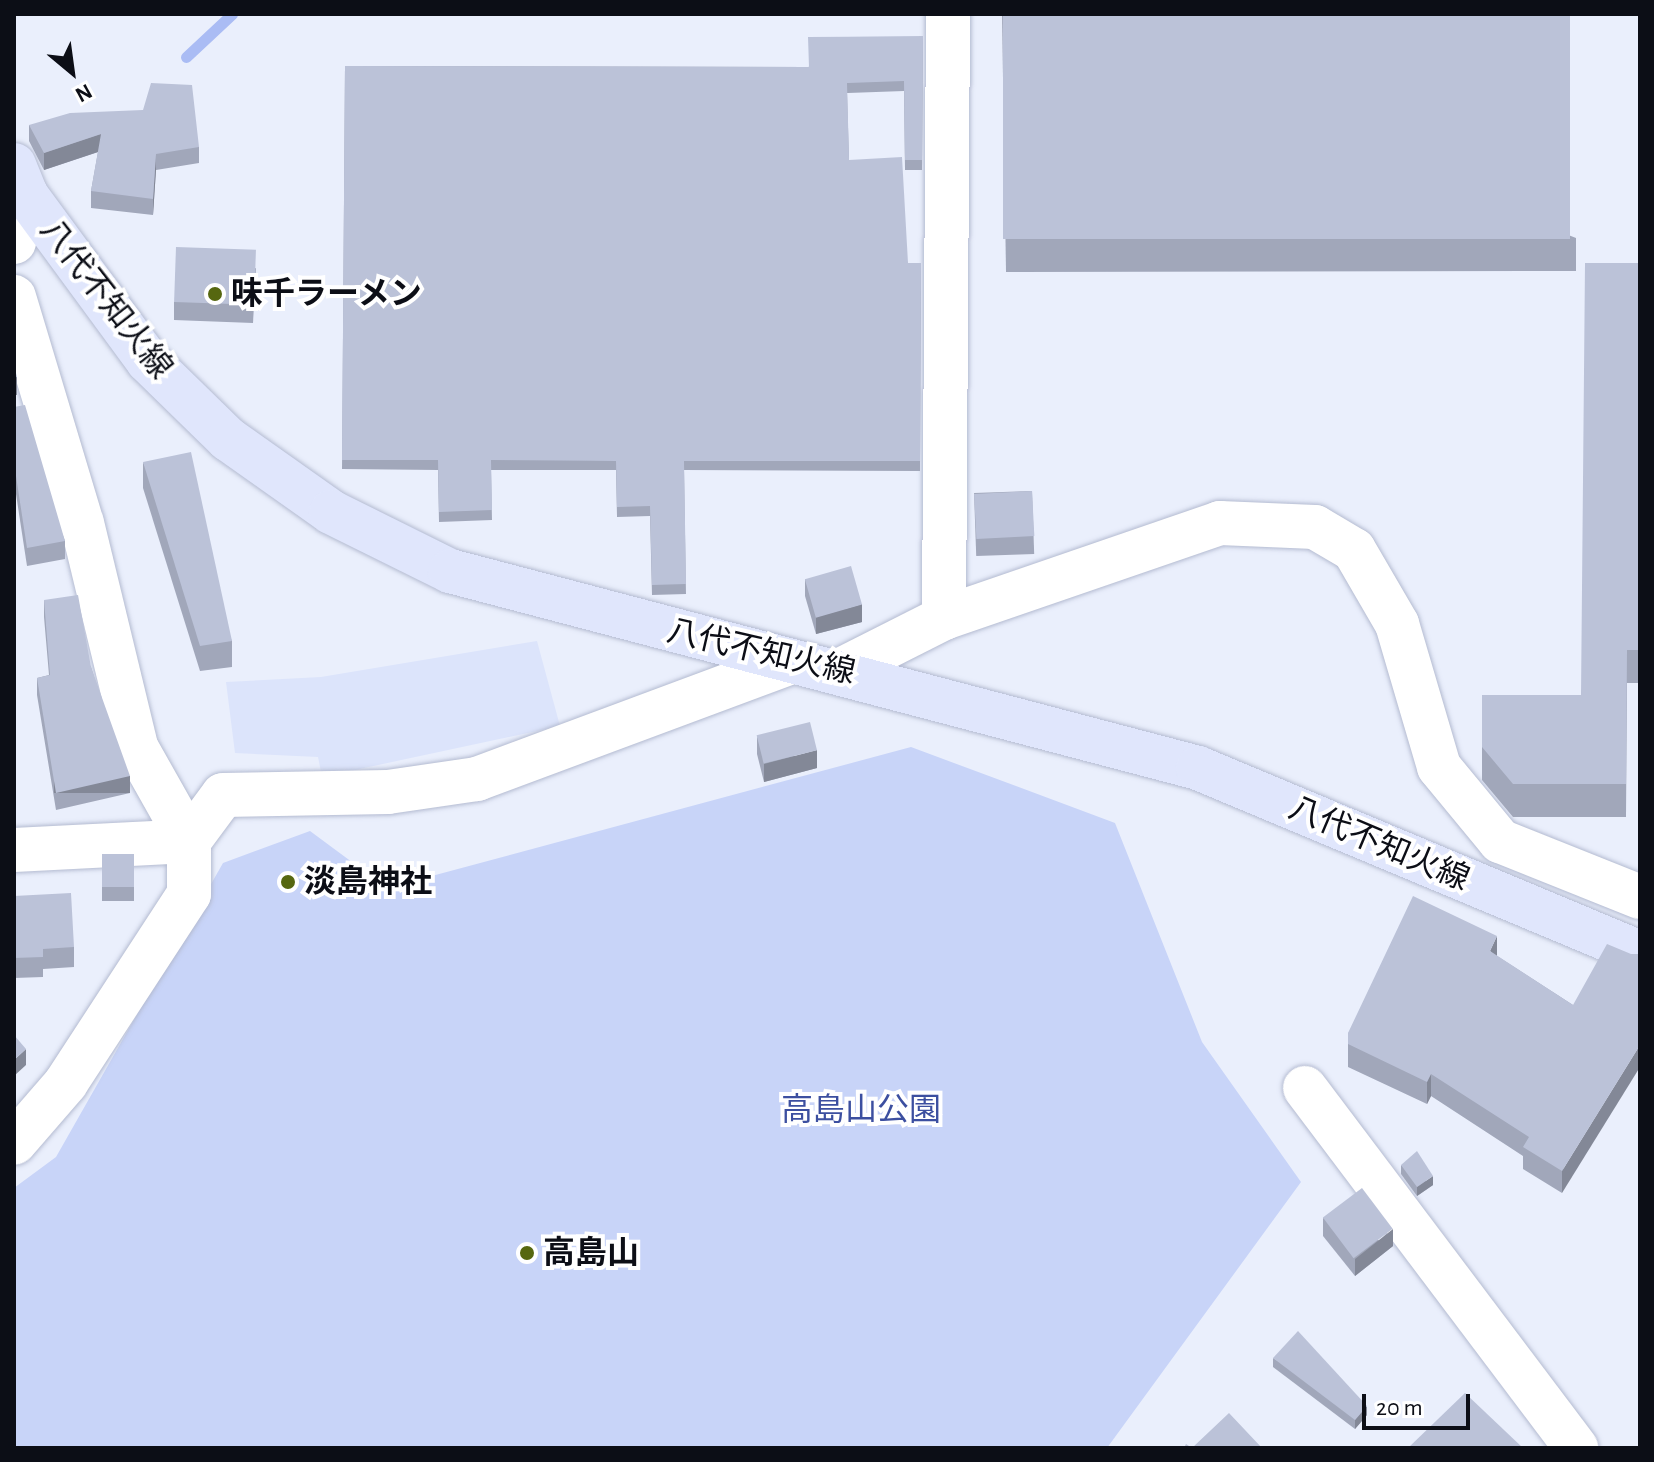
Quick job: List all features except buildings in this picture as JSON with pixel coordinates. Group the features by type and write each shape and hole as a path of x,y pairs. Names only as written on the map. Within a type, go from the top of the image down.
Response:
{"main road":[{"name":"八代不知火線","path":"20,180 148,361 228,439 331,512 450,571 792,662 843,669 1198,768 1640,953"}],"street":[{"path":"944,618 948,14"},
{"path":"14,242 20,180"},
{"path":"14,297 82,523 136,747 189,841 189,894 66,1083 14,1143"},
{"path":"843,669 944,618 1220,523 1315,527 1354,550 1397,624 1439,767 1500,841 1640,897"},
{"path":"189,841 223,795 388,792 477,779 792,662"},
{"path":"14,850 189,841"},
{"path":"1305,1088 1576,1448"}],"shaded area":[{"path":"537,641 560,726 322,777 318,757 235,753 226,682 321,677"}],"green space":[{"name":"高島山公園","path":"911,747 1115,823 1202,1042 1301,1182 1107,1448 14,1448 14,1188 56,1157 223,863 310,831 387,888"}],"waterway":[{"path":"186,57 232,14"}],"place":[{"name":"味千ラーメン","path":"215,294"},
{"name":"淡島神社","path":"288,882"},
{"name":"高島山","path":"527,1253"}]}
